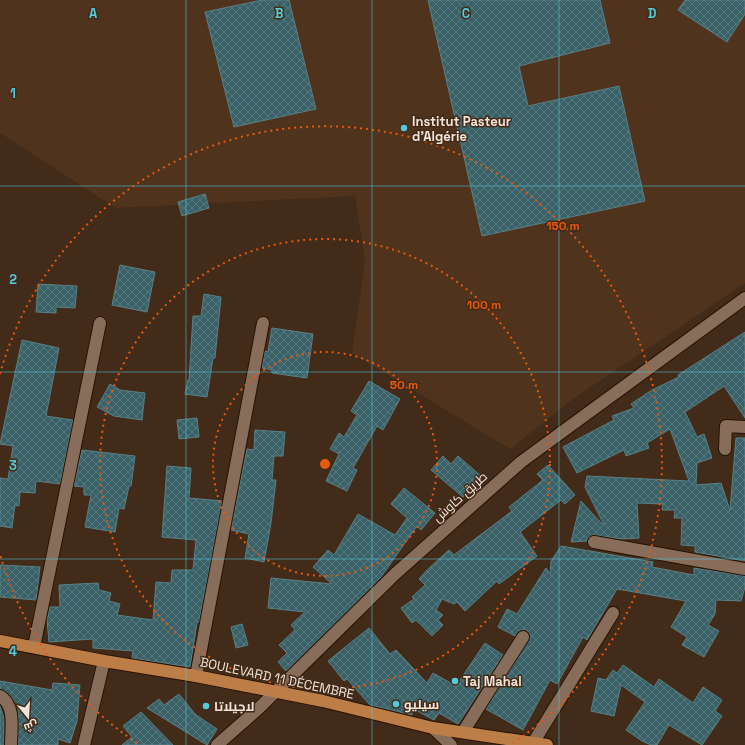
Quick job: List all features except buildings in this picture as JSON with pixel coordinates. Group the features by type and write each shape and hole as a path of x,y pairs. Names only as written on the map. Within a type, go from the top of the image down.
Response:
{"main road":[{"name":"BOULEVARD 11 DÉCEMBRE","path":"0,641 104,662 196,676 323,701 433,728 547,745"}],"street":[{"name":"طريق كاوش","path":"217,745 276,692 395,574 521,462 745,298"},
{"path":"34,647 100,323"},
{"path":"196,676 263,323"},
{"path":"725,449 726,426 745,428"},
{"path":"594,542 745,569"},
{"path":"533,743 613,613"},
{"path":"463,732 523,637"},
{"path":"84,745 104,662"},
{"path":"0,696 8,703 11,711 11,745"},
{"path":"433,728 451,745"}],"shaded area":[{"name":"Institut Pasteur d'Algérie","path":"0,0 745,0 745,283 573,399 510,449 352,353 365,260 355,196 116,208 0,133"}],"place":[{"name":"Institut Pasteur d'Algérie","path":"404,128"},
{"name":"Taj Mahal","path":"455,681"},
{"name":"سيليو","path":"396,704"},
{"name":"لاجيلاتا","path":"206,706"}]}
